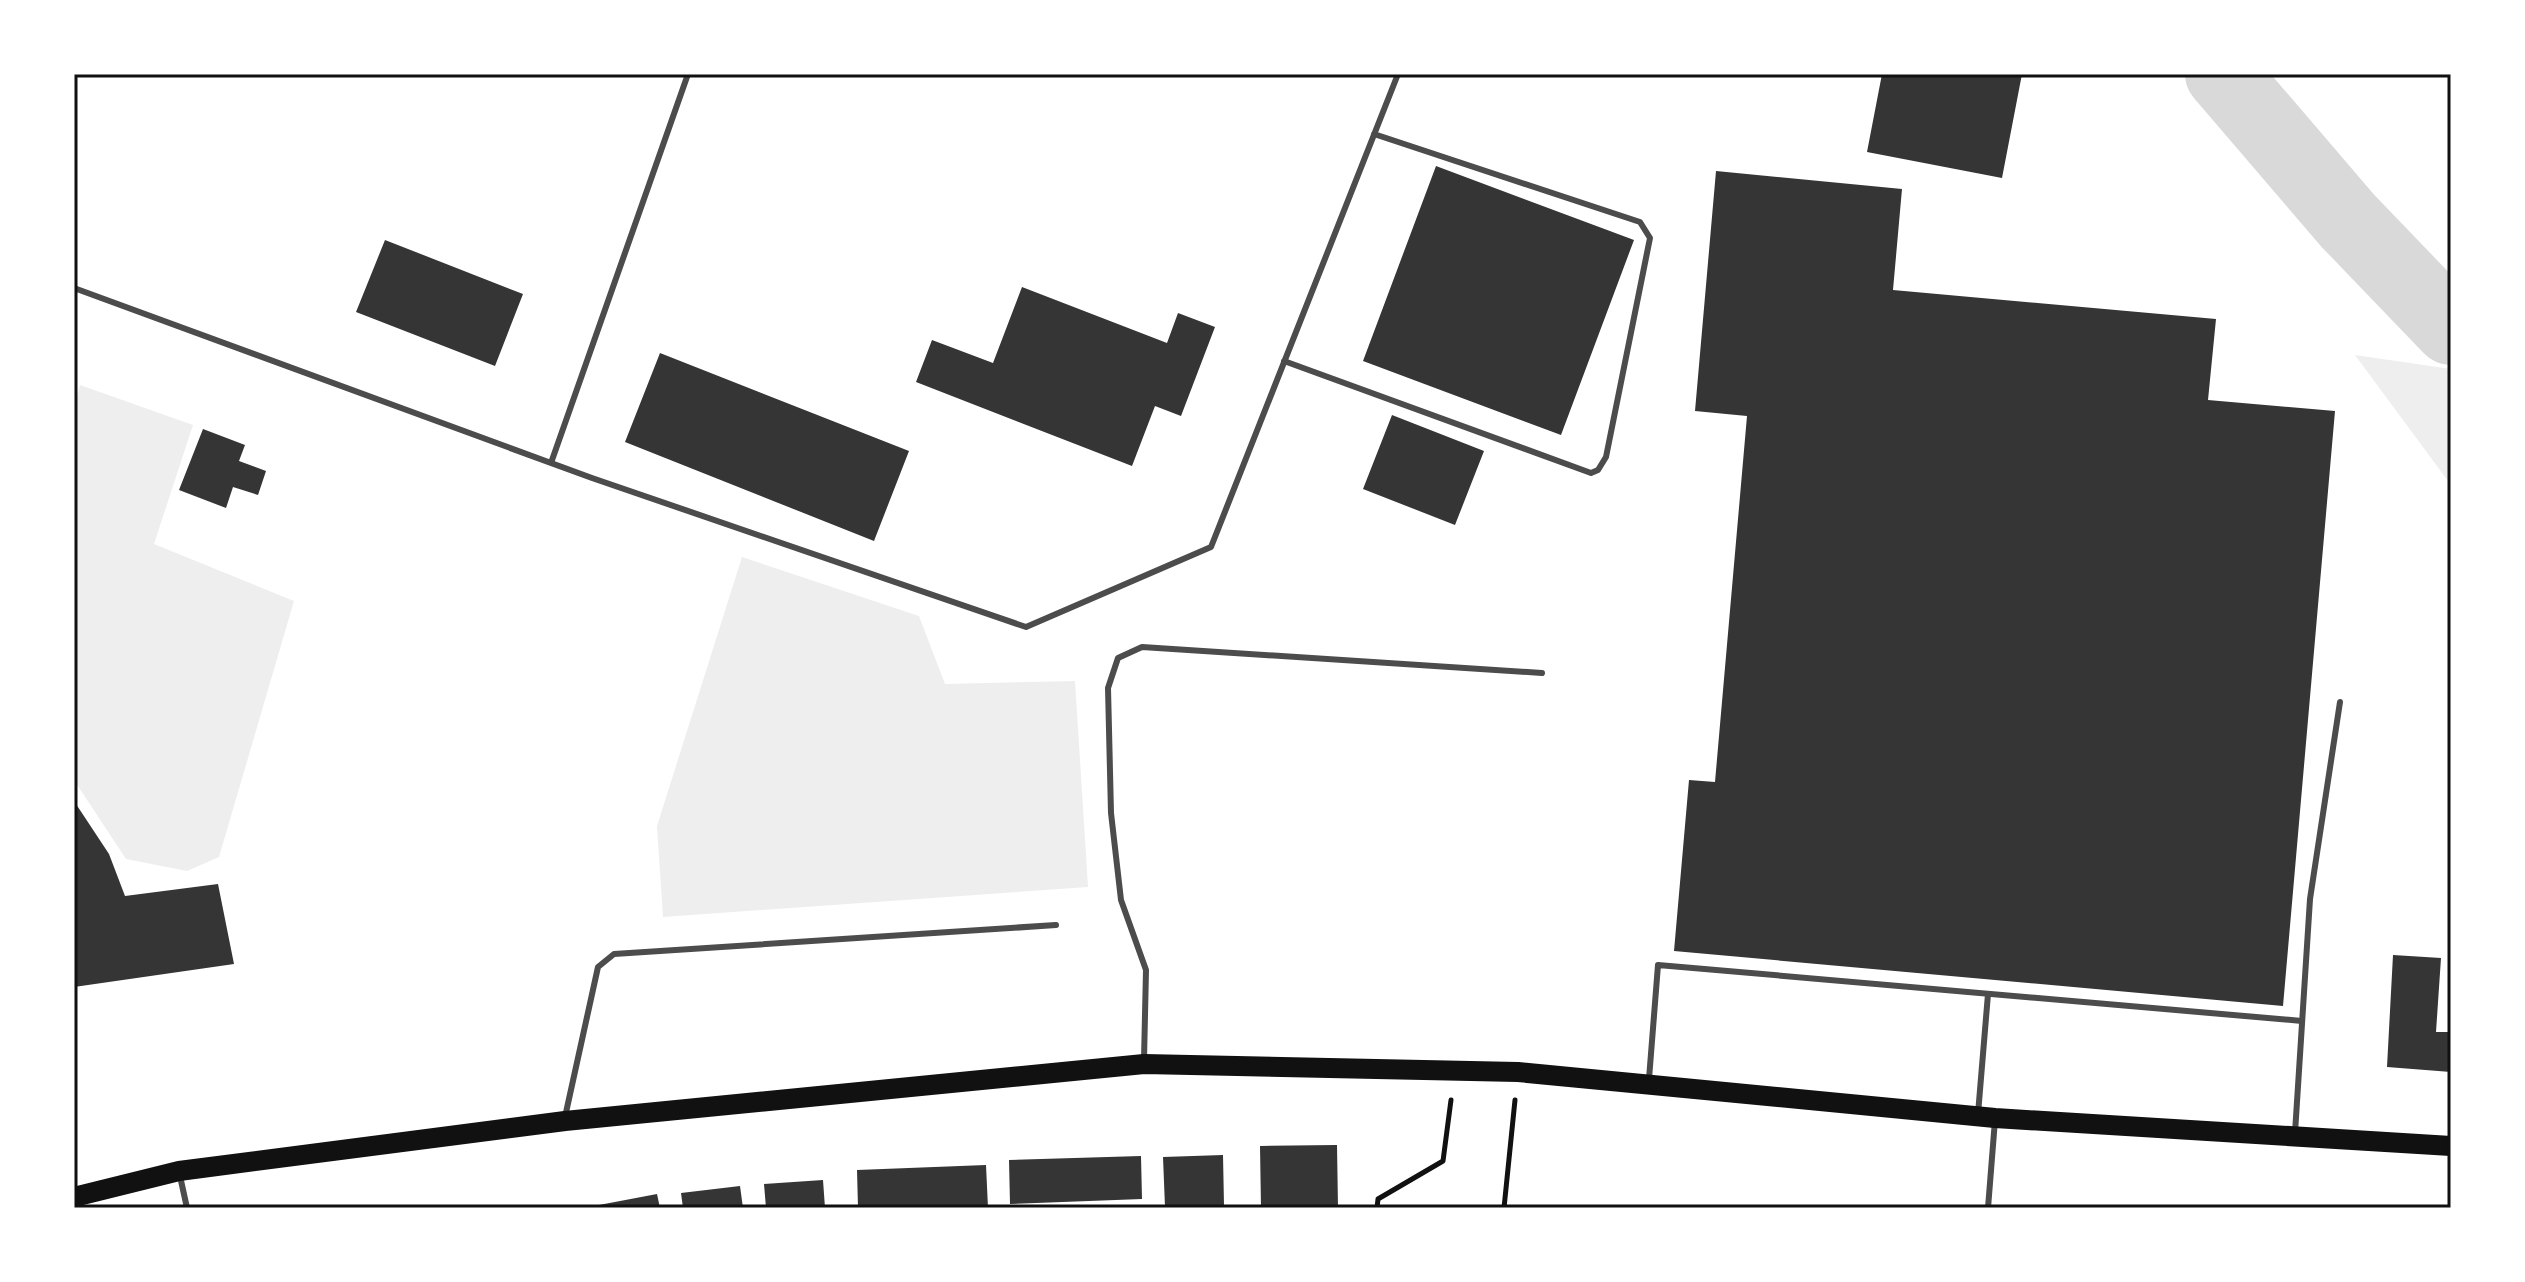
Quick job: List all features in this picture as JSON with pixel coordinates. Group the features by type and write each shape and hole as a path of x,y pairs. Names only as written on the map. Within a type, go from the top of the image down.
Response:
{"main road":[{"path":"74,1197 179,1171 565,1121 1144,1064 1518,1072 1986,1118 2451,1146"}],"lane":[{"path":"551,463 688,74"},
{"path":"74,288 551,463 1026,627 1211,547 1398,74"},
{"path":"1284,361 1591,473 1598,470 1606,457 1650,238 1647,229 1640,222 1374,134"},
{"path":"1144,1064 1146,970 1121,900 1111,813 1108,688 1118,658 1142,647 1542,673"},
{"path":"2294,1137 2310,899 2340,702"},
{"path":"565,1121 598,967 614,954 1056,925"},
{"path":"1648,1084 1658,965 2302,1021"},
{"path":"1988,994 1988,1208"},
{"path":"179,1171 187,1208"}],"path":[{"path":"1377,1208 1378,1199 1443,1161 1454,1071"},
{"path":"1504,1208 1518,1072"}],"shaded area":[{"path":"2355,355 2451,369 2451,485"},
{"path":"80,385 193,425 154,544 294,601 219,857 187,871 126,859 74,780 74,408"},
{"path":"742,557 919,616 945,684 1075,681 1088,887 663,917 657,826"}],"building":[{"path":"1882,74 2022,74 2002,178 1867,152"},
{"path":"1436,166 1634,240 1561,435 1363,361"},
{"path":"1716,171 1902,189 1893,290 2216,319 2208,400 2335,411 2283,1006 1674,951 1689,780 1715,782 1747,416 1695,411"},
{"path":"385,240 523,294 495,366 356,312"},
{"path":"1022,287 1167,343 1178,313 1215,327 1181,416 1155,406 1132,466 916,382 932,340 993,363"},
{"path":"660,353 909,451 874,541 625,442"},
{"path":"1392,415 1484,451 1455,525 1363,489"},
{"path":"203,429 245,445 239,461 266,471 258,495 233,487 226,508 179,490"},
{"path":"74,801 109,854 125,896 218,884 234,964 74,987"},
{"path":"2393,955 2441,958 2436,1032 2451,1032 2451,1072 2387,1067"},
{"path":"1337,1145 1338,1208 1261,1208 1260,1146"},
{"path":"1223,1155 1224,1205 1165,1207 1163,1157"},
{"path":"1141,1156 1142,1199 1010,1204 1009,1160"},
{"path":"986,1165 988,1208 858,1208 857,1170"},
{"path":"823,1180 825,1208 766,1208 764,1184"},
{"path":"740,1186 743,1208 683,1208 681,1193"},
{"path":"657,1194 660,1208 600,1208 599,1205"}],"waterway":[{"path":"2222,74 2348,221 2451,328"}]}
